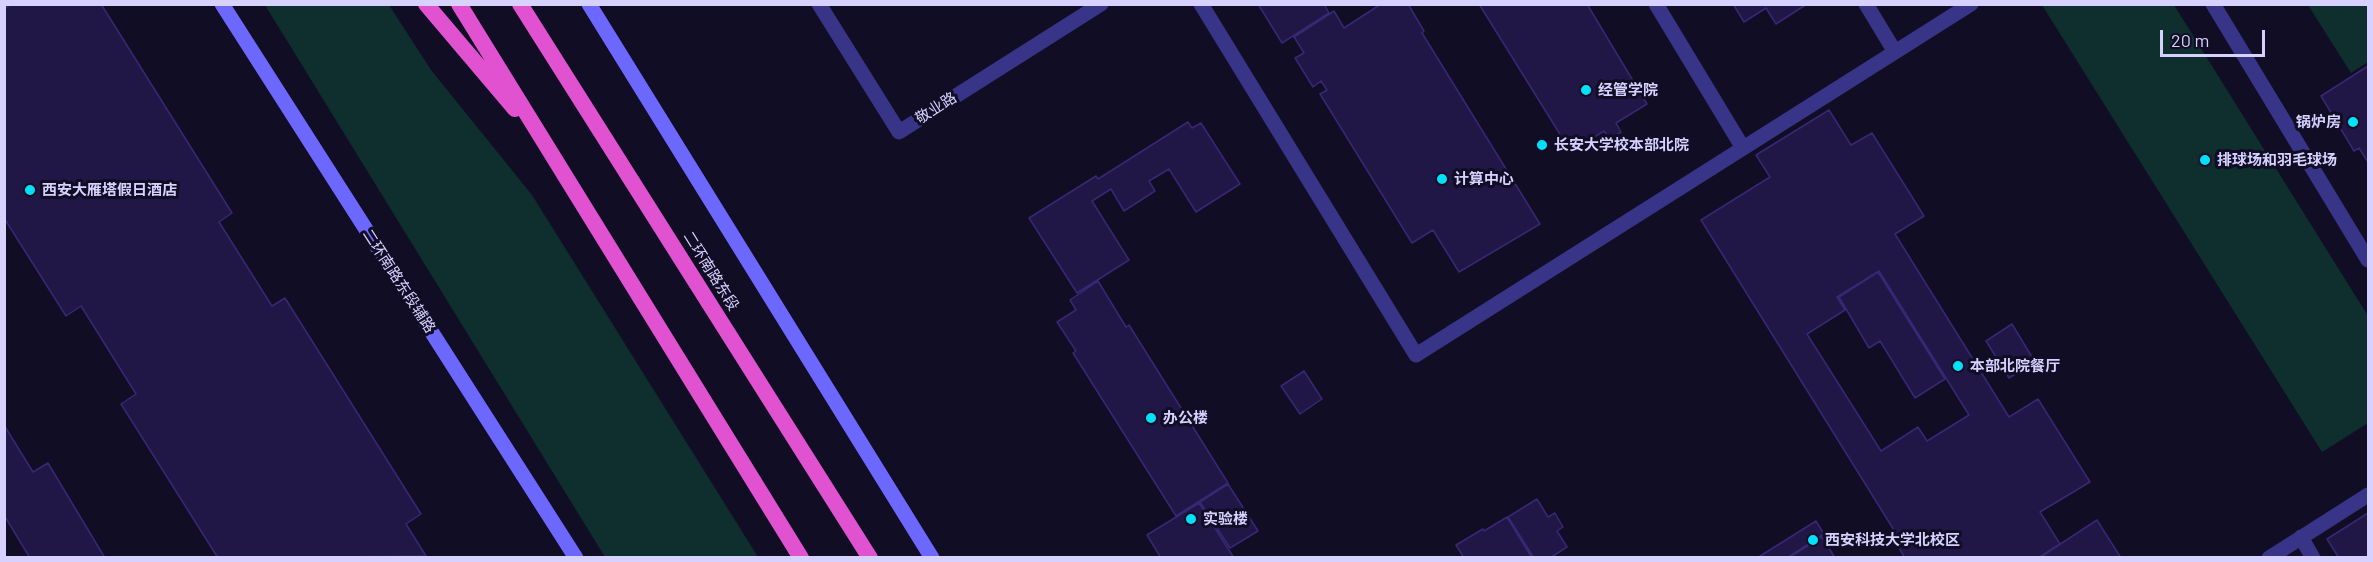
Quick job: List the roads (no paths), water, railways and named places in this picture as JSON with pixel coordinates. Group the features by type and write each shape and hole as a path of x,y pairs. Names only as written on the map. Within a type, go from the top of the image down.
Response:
{"highway":[{"path":"426,4 551,151"},
{"path":"459,4 801,558"},
{"name":"二环南路东段","path":"520,4 870,558"}],"main road":[{"name":"二环南路东段辅路","path":"222,4 576,558"},
{"path":"589,4 932,558"}],"street":[{"name":"敬业路","path":"819,4 899,132 1101,4"},
{"path":"1201,4 1416,355 1971,4"},
{"path":"1656,4 1743,148"},
{"path":"1866,4 1895,52"},
{"path":"2212,4 2368,260"},
{"path":"2270,558 2368,495"},
{"path":"2301,537 2313,558"}],"place":[{"name":"经管学院","path":"1586,90"},
{"name":"锅炉房","path":"2353,122"},
{"name":"长安大学校本部北院","path":"1542,145"},
{"name":"排球场和羽毛球场","path":"2205,160"},
{"name":"计算中心","path":"1442,179"},
{"name":"西安大雁塔假日酒店","path":"30,190"},
{"name":"本部北院餐厅","path":"1958,366"},
{"name":"办公楼","path":"1151,418"},
{"name":"实验楼","path":"1191,519"},
{"name":"西安科技大学北校区","path":"1813,540"}]}
